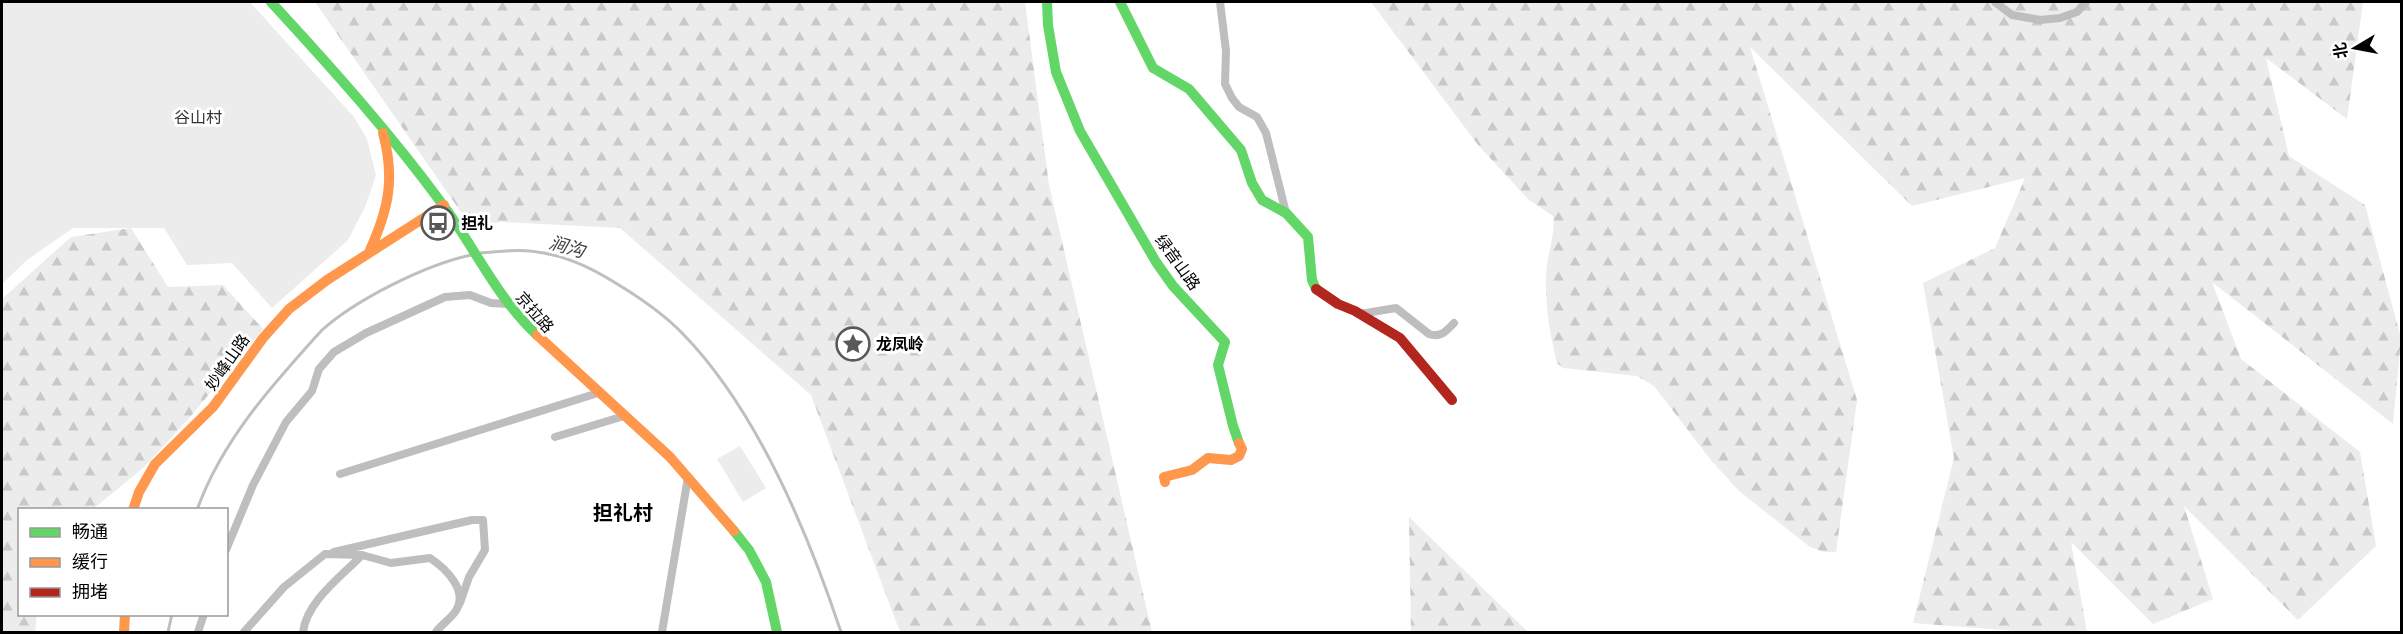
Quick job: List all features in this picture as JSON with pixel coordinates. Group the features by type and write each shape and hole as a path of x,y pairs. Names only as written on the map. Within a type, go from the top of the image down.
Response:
{"main road":[{"name":"京拉路","path":"271,2 382,129 447,209 508,304 544,344 688,475 748,549 768,586 777,633"},
{"name":"绿音山路","path":"1047,2 1048,25 1056,72 1080,131 1156,262 1173,286 1225,342 1218,364 1233,426 1242,449 1239,456 1231,460 1208,459 1192,470 1164,477 1165,482"},
{"path":"1120,2 1153,68 1189,89 1241,150 1252,183 1262,200 1286,213 1308,237 1312,280 1316,289 1338,304 1360,314 1400,338 1452,400"},
{"path":"369,251 385,217 391,192 390,160 382,129"},
{"name":"妙峰山路","path":"133,508 136,495 154,465 170,447 213,408 260,340 301,297 369,251 447,209"},
{"path":"124,633 125,616"}],"street":[{"path":"1221,2 1226,51 1225,84 1239,107 1257,117 1266,133 1286,213"},
{"path":"1995,2 2012,15 2040,20 2060,18 2077,12 2086,2"},
{"path":"228,545 253,485 286,422 312,391 319,369 334,352 366,333 445,297 470,295 491,303 508,304"},
{"path":"1360,314 1396,308 1429,334 1436,336 1442,335 1454,323"},
{"path":"340,474 598,393"},
{"path":"555,437 624,416"},
{"path":"662,633 688,475"},
{"path":"244,633 284,586 325,554 472,520 483,520 485,550 469,577 455,612 436,633"},
{"path":"325,554 362,555 391,563 430,558 445,568 454,581 460,603"},
{"path":"303,633 305,618 317,601 362,555"},
{"path":"198,633 204,616"}],"green space":[{"name":"谷山村","path":"2,2 250,2 354,117 367,139 376,175 366,205 348,240 272,308 232,263 187,265 164,228 73,228 27,260 2,284"},
{"path":"315,2 1025,2 1049,185 1152,632 900,632 811,395 620,228 501,222 472,228"},
{"path":"1371,2 2363,2 2347,119 2266,58 2289,156 2365,205 2401,338 2393,424 2212,282 2241,359 2360,452 2376,546 2298,620 2184,506 2213,599 2153,624 2071,542 2087,632 2027,632 1913,623 1954,458 1923,283 1995,248 2025,178 1912,206 1750,47 1857,400 1836,552 1824,552 1810,547 1739,491 1710,459 1654,386 1637,376 1563,368 1557,363 1546,298 1546,268 1554,224 1553,216 1528,199 1478,145"},
{"path":"131,228 168,287 223,285 263,329 191,416 143,468 94,508 18,508 18,616 37,616 35,632 2,632 2,299 71,237"},
{"path":"740,446 766,488 743,502 717,459"},
{"path":"1409,517 1528,632 1411,632"}],"waterway":[{"name":"涧沟","path":"480,253 530,251 574,262 604,276 642,300 683,334 710,365 757,436 796,514 841,632"},
{"name":"涧沟","path":"198,508 220,460 251,414 322,330 372,295 413,275 471,255"},
{"name":"涧沟","path":"168,632 172,616"}],"traffic: fast":[{"path":"271,2 403,152 455,221 510,305 537,335"},
{"path":"1047,2 1048,25 1056,72 1080,131 1156,262 1173,286 1225,342 1218,365 1239,443"},
{"path":"1120,2 1153,68 1189,89 1241,150 1252,183 1262,200 1286,213 1308,237 1312,280 1316,289"},
{"path":"734,531 749,550 766,582 777,632"}],"traffic: slow":[{"path":"370,250 382,220 388,193 389,164 383,133"},
{"path":"134,508 139,492 155,464 213,407 263,338 289,309 327,280 444,205"},
{"path":"537,335 670,457 734,531"},
{"path":"1165,482 1164,477 1192,470 1208,458 1231,460 1239,456 1242,449 1239,443"},
{"path":"124,632 125,616"}],"traffic: jam":[{"path":"1316,289 1338,304 1355,311 1400,338 1452,400"}],"place":[{"name":"担礼","path":"438,223"},
{"name":"龙凤岭","path":"853,344"}],"district":[{"name":"担礼村","path":"623,513"}]}
